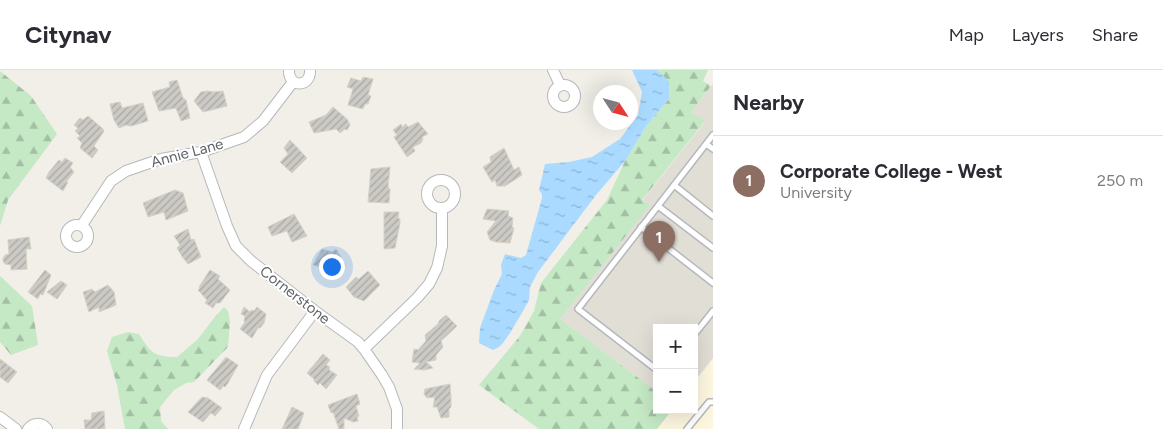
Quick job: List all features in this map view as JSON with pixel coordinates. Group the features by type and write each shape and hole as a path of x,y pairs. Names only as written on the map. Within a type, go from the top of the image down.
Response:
{"street":[{"path":"289,70 290,78 293,82"},
{"name":"Annie Lane","path":"82,225 111,181 126,171 161,159 201,152 244,136 263,121 293,82 299,84 306,82 310,78 310,70"},
{"path":"553,70 560,85"},
{"name":"Cornerstone","path":"201,152 236,246 251,261 349,335 364,349 389,387 397,409 397,429"},
{"path":"364,349 429,284 437,268 442,246 442,208"},
{"path":"244,429 267,375 315,311"},
{"path":"0,418 16,429"},
{"path":"28,429 38,424 42,424 47,429"}],"lane":[{"path":"656,369 578,309 713,135"},
{"path":"706,144 713,149"},
{"path":"674,186 713,216"},
{"path":"658,206 713,248"},
{"path":"641,228 713,283"},
{"path":"698,330 713,312"},
{"path":"687,429 709,402 713,402"}],"shaded area":[{"path":"713,84 713,358 698,377 698,324 653,324 653,389 560,319 649,205 642,201 705,122 691,112"},
{"path":"713,358 713,429 657,429 669,414 698,414 698,377"}],"green space":[{"path":"656,70 708,70 703,81 711,86 691,112 705,121 642,200 650,205 560,319 653,389 653,414 669,414 657,429 539,429 479,385 520,336 534,311 541,283 607,200 625,161 647,125 669,99 661,73"},
{"path":"0,71 31,96 57,134 8,200 0,226"},
{"path":"0,276 32,306 38,345 11,355 0,342"},
{"path":"224,307 228,311 230,322 228,347 194,382 186,383 174,390 160,407 161,421 168,429 125,429 117,385 107,351 112,337 128,332 139,334 154,353 177,357 198,339"}],"water":[{"path":"632,70 656,70 669,82 669,99 647,125 625,161 596,195 538,272 530,287 529,300 503,343 493,350 479,343 480,328 502,274 501,265 505,254 521,258 526,255 542,198 539,190 545,164 569,162 592,157 620,139 627,130 638,130 638,115 642,92"}],"building":[{"path":"363,77 373,79 368,95 371,96 368,104 365,104 363,109 348,105 353,89 347,87 351,78 361,81"},
{"path":"177,80 183,98 186,100 190,118 181,121 176,108 159,111 152,92 170,87 169,82"},
{"path":"223,91 227,106 203,112 194,101 201,92"},
{"path":"120,102 122,108 143,103 148,121 119,128 114,120 110,104"},
{"path":"333,107 347,119 350,125 347,130 345,129 340,133 336,129 314,133 309,122 326,115"},
{"path":"88,116 104,131 94,146 98,150 92,158 80,148 82,143 77,138 80,136 75,131 78,128 74,125 80,118 83,120"},
{"path":"418,122 428,134 422,137 421,143 413,147 415,151 407,157 394,137 397,135 393,130 401,124 402,127 406,124 408,127"},
{"path":"290,140 307,158 292,173 280,162 288,154 284,148"},
{"path":"504,148 514,170 519,167 522,175 505,186 497,186 495,180 492,182 483,167 491,162 490,157"},
{"path":"65,158 73,163 70,167 74,172 66,182 68,182 63,191 46,178 59,160 62,162"},
{"path":"390,167 389,203 368,202 371,169"},
{"path":"175,190 183,193 188,211 166,220 164,212 148,217 143,203"},
{"path":"487,209 509,211 508,216 513,218 512,227 514,228 510,243 490,240 487,232 496,221 483,219"},
{"path":"384,212 399,212 398,218 400,223 395,248 384,249"},
{"path":"294,214 307,236 292,242 287,231 272,236 268,227"},
{"path":"188,229 191,240 194,239 201,257 188,264 177,248 180,245 174,236"},
{"path":"29,237 31,249 26,249 27,269 11,270 11,265 5,264 3,261 5,255 9,254 8,240"},
{"path":"322,249 332,252 336,249 345,264 344,271 334,275 325,268 313,265"},
{"path":"45,270 51,275 43,295 40,294 38,299 28,292"},
{"path":"210,270 220,276 218,279 230,290 220,303 216,303 213,308 205,303 207,300 198,290"},
{"path":"368,271 380,285 364,301 354,297 346,287 356,277 359,279"},
{"path":"61,281 67,285 57,299 47,292"},
{"path":"108,285 114,292 116,305 99,312 99,307 89,312 83,292 92,289 95,292"},
{"path":"244,307 250,312 251,310 254,311 257,307 266,314 264,323 258,328 252,338 240,329 245,322 245,316 241,314"},
{"path":"446,315 457,326 441,341 443,347 436,355 436,360 426,362 433,368 424,370 414,369 420,363 412,362 414,349 418,350 426,341 425,335"},
{"path":"323,354 330,360 326,365 330,367 329,370 337,375 326,389 320,383 318,385 307,373"},
{"path":"226,357 238,365 228,383 220,390 207,380"},
{"path":"0,359 17,372 8,383 0,377"},
{"path":"450,384 451,407 449,409 449,417 441,418 437,407 433,407 435,397 427,398 424,394 425,389"},
{"path":"357,394 360,404 356,406 359,416 357,417 358,421 353,422 344,418 344,429 339,429 333,412 331,413 328,405"},
{"path":"202,397 208,398 222,408 215,416 211,413 203,422 188,412"},
{"path":"292,407 304,413 298,429 282,429"},
{"path":"104,411 105,429 85,429 84,420 91,420 92,413"}],"place":[{"name":"Corporate College - West","path":"659,262"}]}
